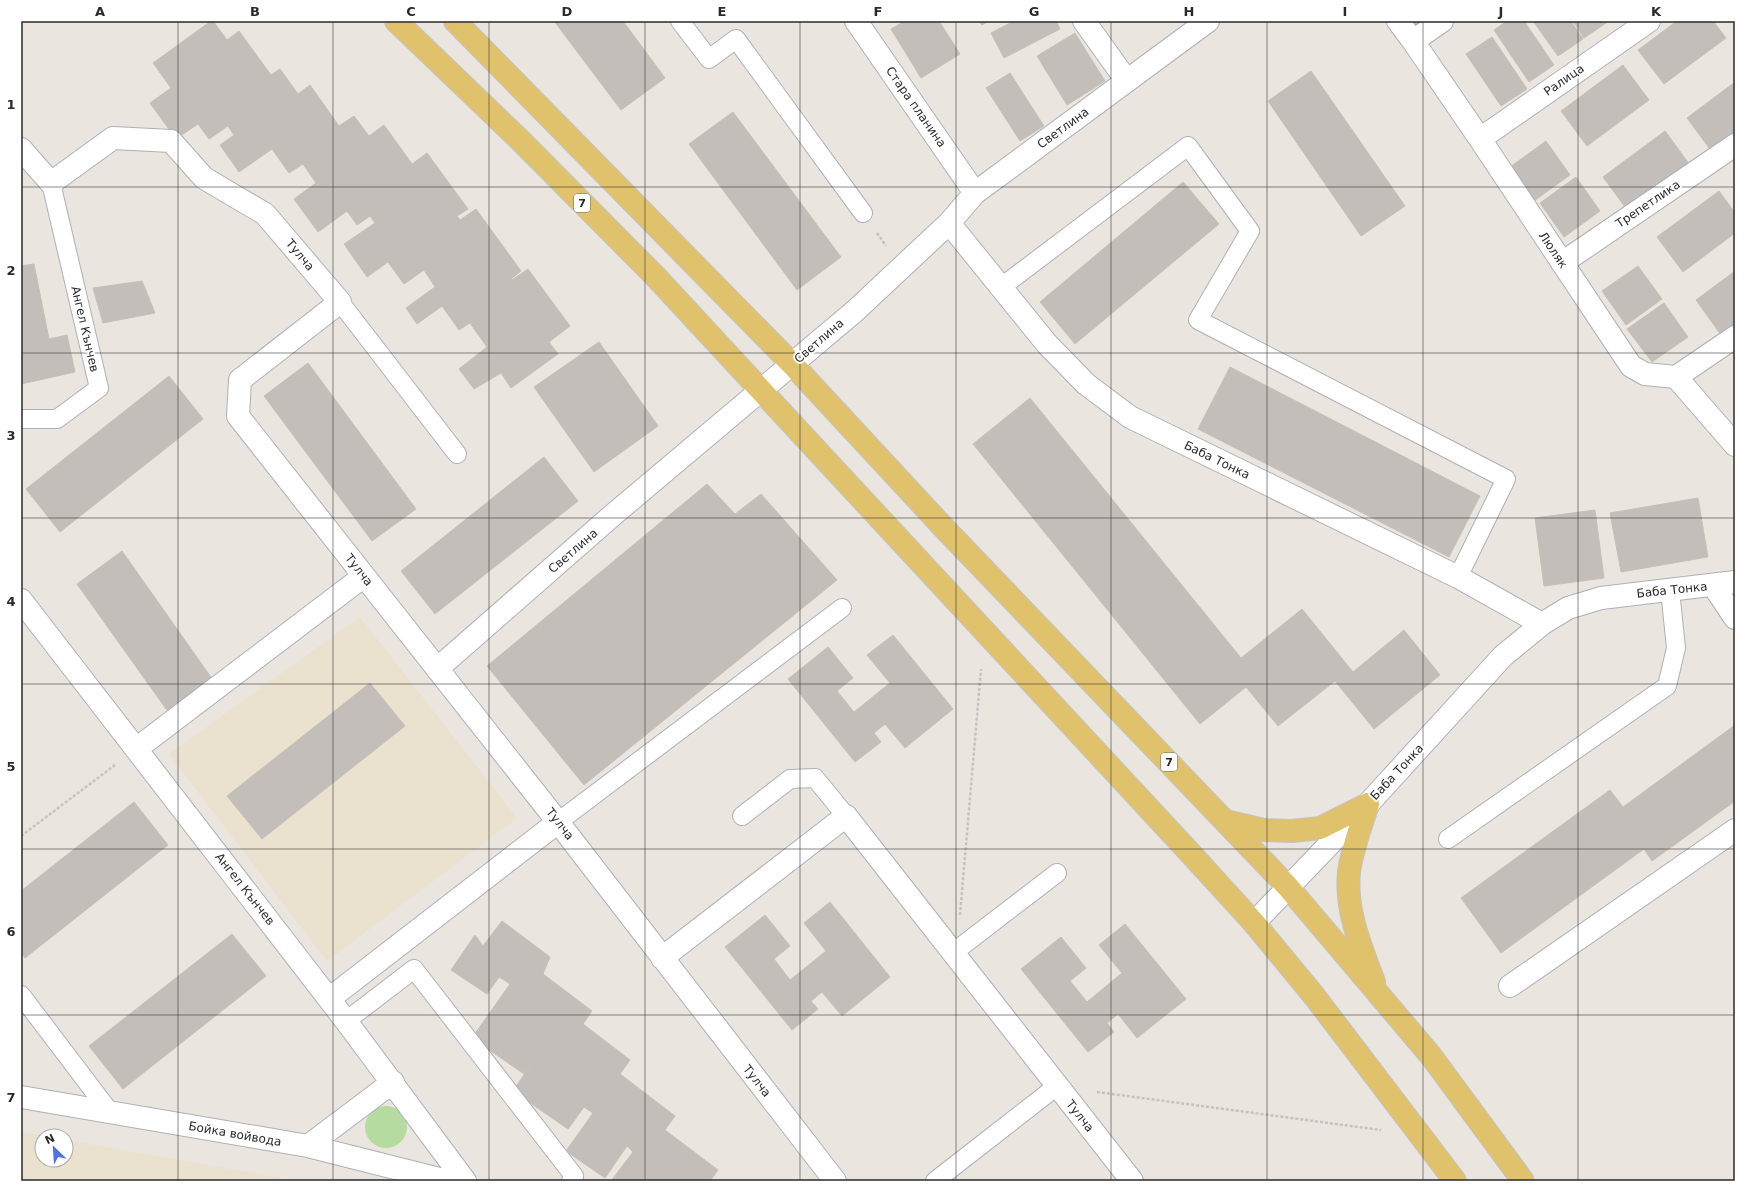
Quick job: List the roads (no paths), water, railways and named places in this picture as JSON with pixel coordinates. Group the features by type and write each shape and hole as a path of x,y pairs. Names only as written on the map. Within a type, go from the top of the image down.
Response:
{"main road":[{"name":"7","path":"396,21 527,147 655,276 1254,923 1315,997 1455,1181"},
{"name":"7","path":"455,21 792,364 945,529 1288,887 1431,1056 1523,1181"},
{"path":"1225,821 1264,830 1292,831 1320,828 1368,804"},
{"path":"1368,804 1349,872 1349,899 1356,933 1380,996"}],"street":[{"name":"Стара планина","path":"856,21 975,193"},
{"path":"1084,21 1127,81"},
{"name":"Светлина","path":"437,669 608,519 762,391 855,311 949,223 975,193 1207,21"},
{"name":"Люляк","path":"1398,21 1480,139 1631,366 1646,374 1676,377"},
{"path":"1413,41 1442,21"},
{"name":"Ралица","path":"1480,139 1649,21"},
{"name":"Тулча","path":"51,183 114,138 171,141 204,178 265,214 340,302 240,380 238,416 558,822 835,1181"},
{"name":"Трепетлика","path":"1562,263 1735,145"},
{"path":"21,149 51,183"},
{"name":"Баба Тонка","path":"949,223 1000,288 1047,344 1086,384 1130,418 1458,577 1542,624"},
{"path":"1735,337 1676,377 1735,445"},
{"path":"136,749 364,576"},
{"name":"Баба Тонка","path":"1254,923 1368,804 1503,656 1542,624 1568,608 1601,598 1735,582"},
{"path":"1713,585 1735,618"},
{"name":"Ангел Кънчев","path":"21,600 329,998 393,1082 465,1181"},
{"path":"662,958 846,816"},
{"name":"Тулча","path":"846,816 1132,1181"},
{"path":"329,998 558,822"},
{"path":"1510,986 1735,830"},
{"path":"308,1146 393,1082"},
{"name":"Бойка войвода","path":"21,1097 308,1146 447,1181"}],"lane":[{"path":"680,21 709,59 736,39 863,213"},
{"path":"1000,288 1188,146 1250,231 1198,320 1506,479 1458,577"},
{"name":"Ангел Кънчев","path":"21,418 57,419 99,388 51,183"},
{"path":"340,302 457,454"},
{"path":"1448,839 1667,686 1676,648 1670,590"},
{"path":"558,822 842,608"},
{"name":"Тулча","path":"742,816 790,779 815,778 846,816"},
{"path":"954,952 1057,873"},
{"path":"346,1021 414,969 574,1176 572,1181"},
{"path":"21,994 109,1111"},
{"path":"936,1181 1057,1086"}]}
